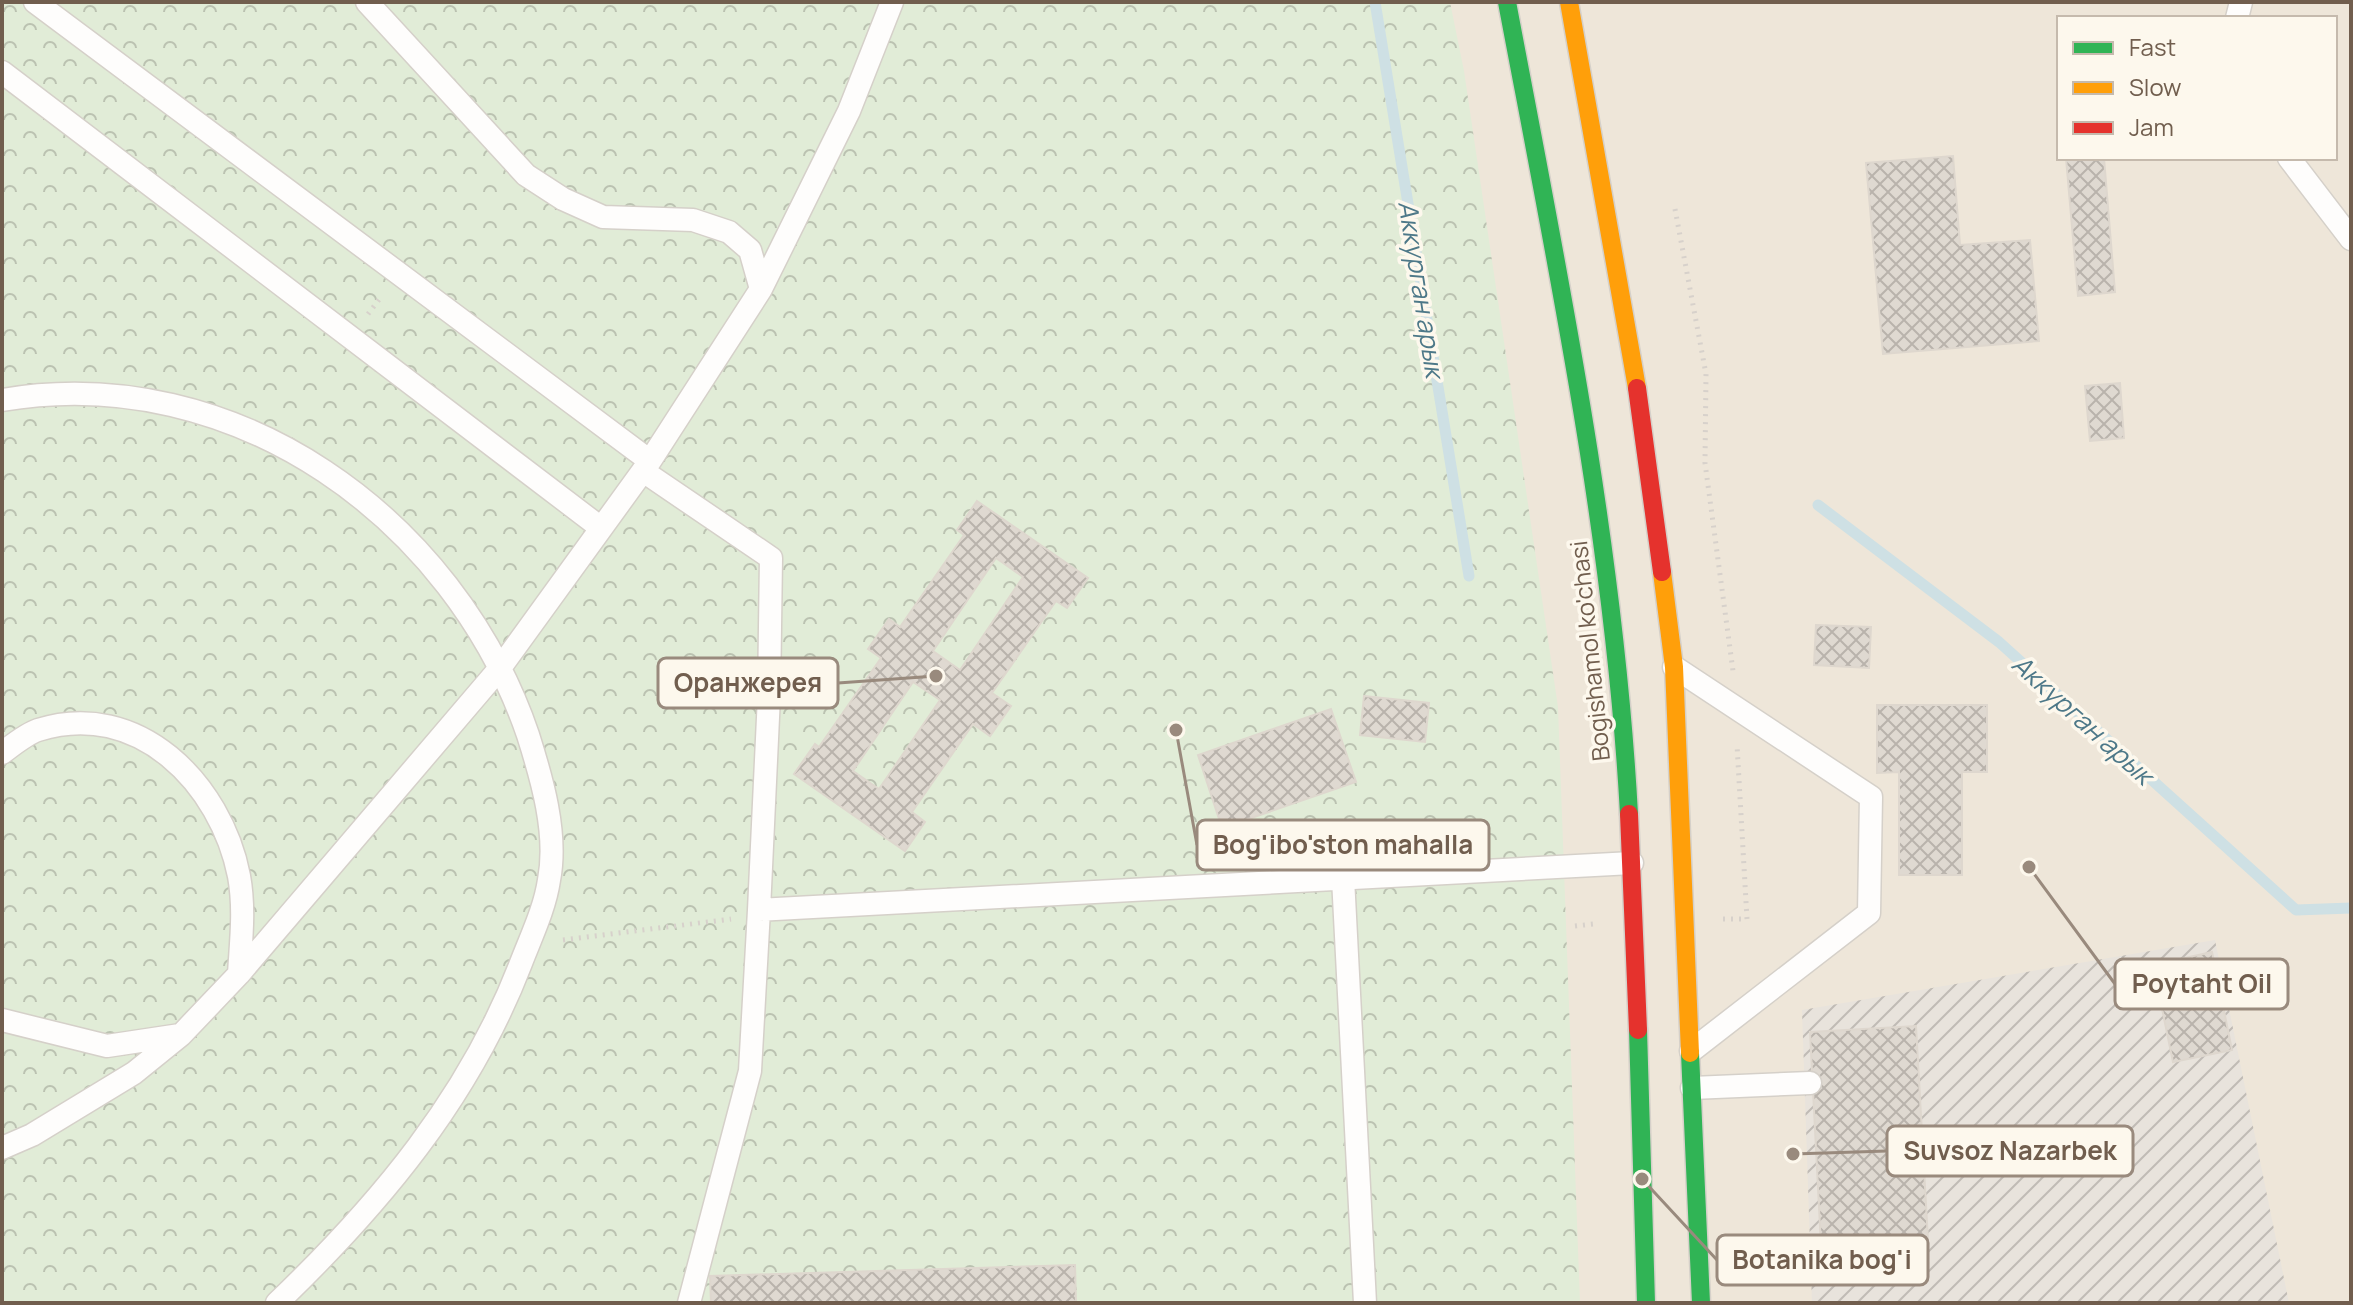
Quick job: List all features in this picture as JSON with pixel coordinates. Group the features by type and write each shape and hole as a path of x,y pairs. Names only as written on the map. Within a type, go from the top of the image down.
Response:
{"main road":[{"name":"Bogishamol ko'chasi","path":"1507,2 1594,491 1616,641 1632,863 1646,1303"},
{"path":"1569,2 1616,255 1648,462 1674,667 1701,1303"},
{"path":"1632,863 1684,859"}],"lane":[{"path":"35,2 771,558 769,696 750,1071 689,1303"},
{"path":"367,2 526,175 563,199 603,217 693,220 729,232 750,250 761,289"},
{"path":"2,1148 32,1135 134,1073 181,1035 239,974 500,668 646,466 761,289 849,111 892,2"},
{"path":"2,72 601,528"},
{"path":"2291,160 2351,239"},
{"path":"2,400 39,394 109,394 166,401 267,438 309,460 357,494 430,564 467,610 500,668 533,752 551,847 549,881 503,1011 461,1089 410,1162 326,1256 277,1303"},
{"path":"1674,667 1871,797 1869,913 1691,1051"},
{"path":"2,753 37,730 94,722 148,739 179,763 208,797 238,875 243,920 239,974"},
{"path":"759,910 1632,863"},
{"path":"1343,878 1365,1303"},
{"path":"2,1020 107,1046 181,1035"},
{"path":"1692,1088 1810,1083"}],"path":[{"path":"1675,209 1706,374 1705,463 1735,708 1747,919 1729,919"},
{"path":"350,337 399,274"},
{"path":"528,944 729,919"}],"shaded area":[{"path":"2,2 2351,2 2351,1303 2,1303"},
{"path":"2215,940 2289,1303 1812,1303 1802,1010"}],"green space":[{"path":"2,2 1450,2 1464,71 1558,707 1580,1303 2,1303"}],"building":[{"path":"1953,156 1960,245 2030,240 2039,341 1883,354 1866,163"},
{"path":"2066,160 2104,160 2115,292 2078,296"},
{"path":"2120,383 2124,438 2090,441 2085,386"},
{"path":"977,501 1088,578 1067,608 1056,601 992,693 1011,706 990,736 973,724 912,812 925,822 905,851 794,774 815,744 819,747 881,658 868,649 889,619 900,627 964,535 957,530","holes":["996,558 1023,577 960,670 933,651","913,682 940,700 879,789 853,771"]},
{"path":"1816,625 1871,627 1869,668 1814,665"},
{"path":"1364,696 1429,703 1425,742 1360,735"},
{"path":"1877,705 1987,705 1987,772 1962,772 1962,875 1899,875 1899,772 1877,773"},
{"path":"1331,709 1356,782 1222,828 1198,755"},
{"path":"2212,952 2232,1050 2173,1062 2153,965"},
{"path":"1916,1026 1928,1240 1821,1246 1810,1032"},
{"path":"1075,1265 1076,1303 711,1303 710,1276"}],"waterway":[{"name":"Аккурган арык","path":"1375,2 1469,576"},
{"name":"Аккурган арык","path":"1818,505 1999,642 2296,910 2351,908"}],"traffic: fast":[{"path":"1507,2 1582,406 1611,610 1629,814"},
{"path":"1638,1030 1646,1303"},
{"path":"1690,1053 1701,1303"}],"traffic: slow":[{"path":"1569,2 1637,388"},
{"path":"1662,572 1674,667 1690,1053"}],"traffic: jam":[{"path":"1637,388 1662,572"},
{"path":"1629,814 1638,1030"}],"place":[{"name":"Оранжерея","path":"936,676"},
{"name":"Bog'ibo'ston mahalla","path":"1176,730"},
{"name":"Poytaht Oil","path":"2029,867"},
{"name":"Suvsoz Nazarbek","path":"1793,1154"},
{"name":"Botanika bog'i","path":"1642,1179"}]}
